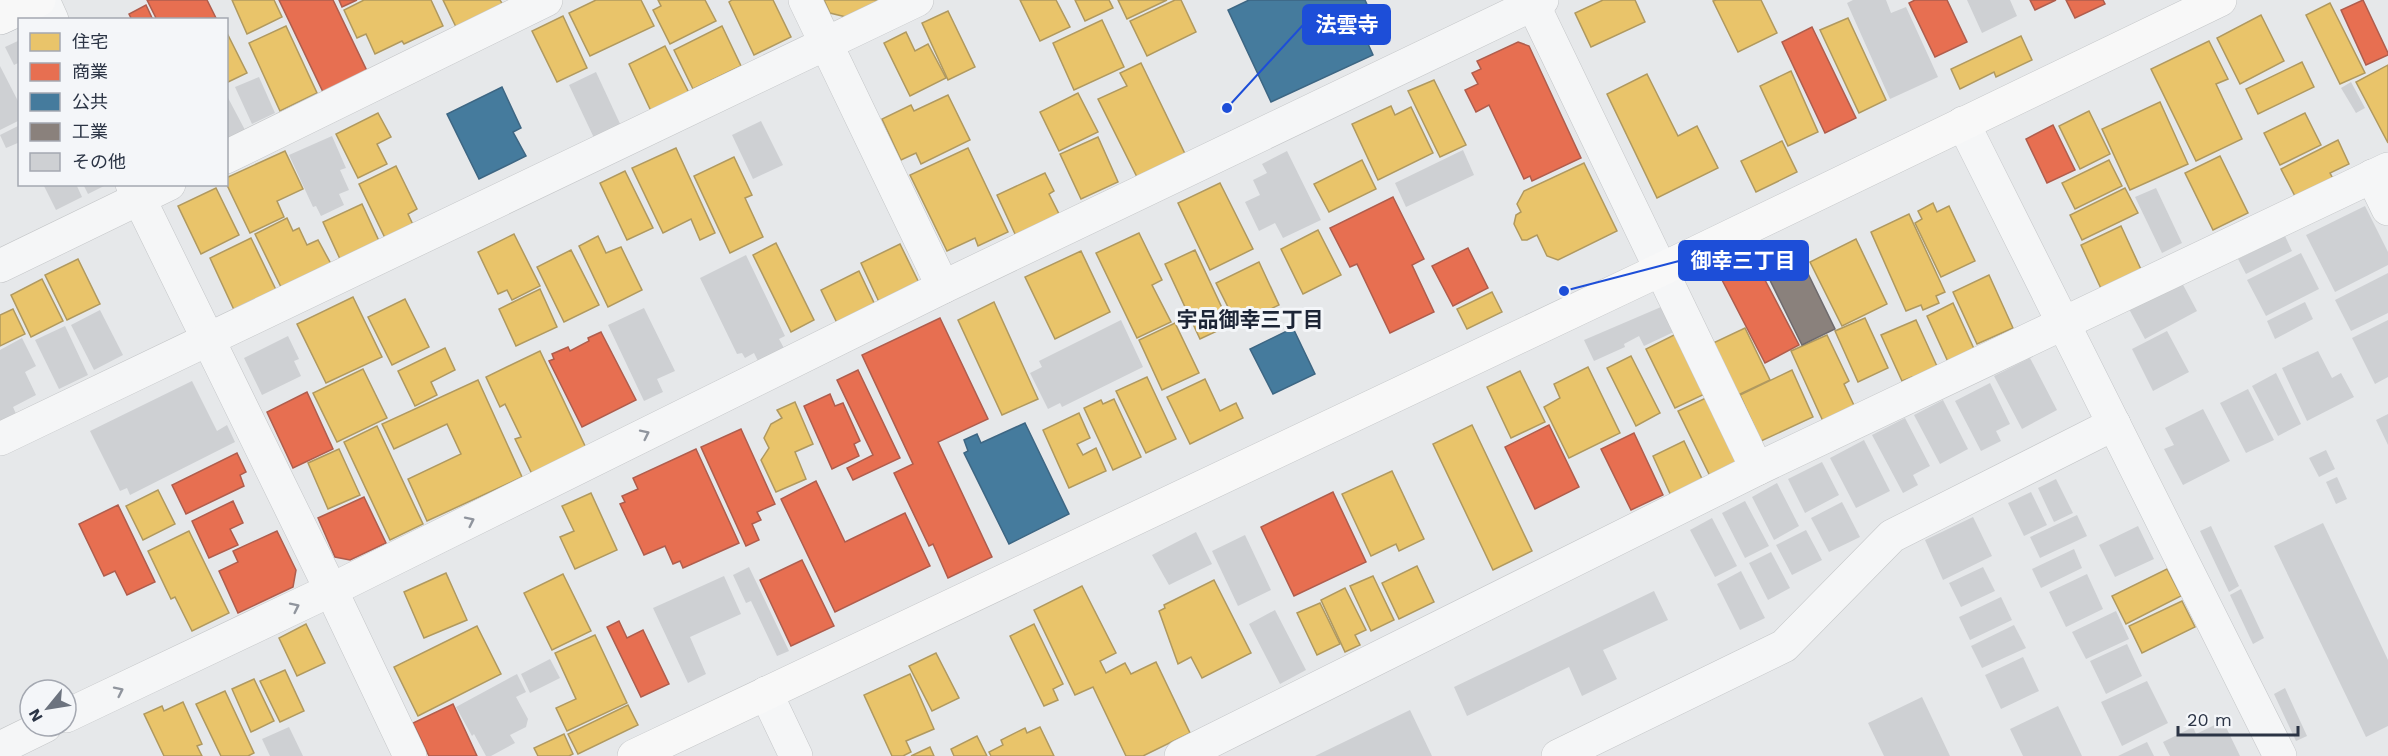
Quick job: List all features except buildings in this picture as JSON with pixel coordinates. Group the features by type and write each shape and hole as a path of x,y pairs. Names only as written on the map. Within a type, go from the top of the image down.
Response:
{"main road":[{"path":"0,18 41,0"},
{"path":"634,756 1660,270 2220,0"}],"street":[{"path":"41,0 51,18"},
{"path":"228,156 546,0"},
{"path":"805,0 943,287"},
{"path":"0,439 917,0"},
{"path":"78,710 331,590 943,287 1535,2 1660,270 1757,470"},
{"path":"1964,123 2280,756"},
{"path":"1180,756 1757,470 2063,322 2380,173 2388,209"},
{"path":"0,266 136,192 161,186"},
{"path":"136,192 410,756"},
{"path":"1558,756 1784,646 1892,536 2114,424"},
{"path":"766,693 796,756"},
{"path":"0,748 20,738"}],"place":[{"name":"法雲寺","path":"1227,108"},
{"name":"御幸三丁目","path":"1564,291"}],"district":[{"name":"宇品御幸三丁目","path":"1250,319"}]}
